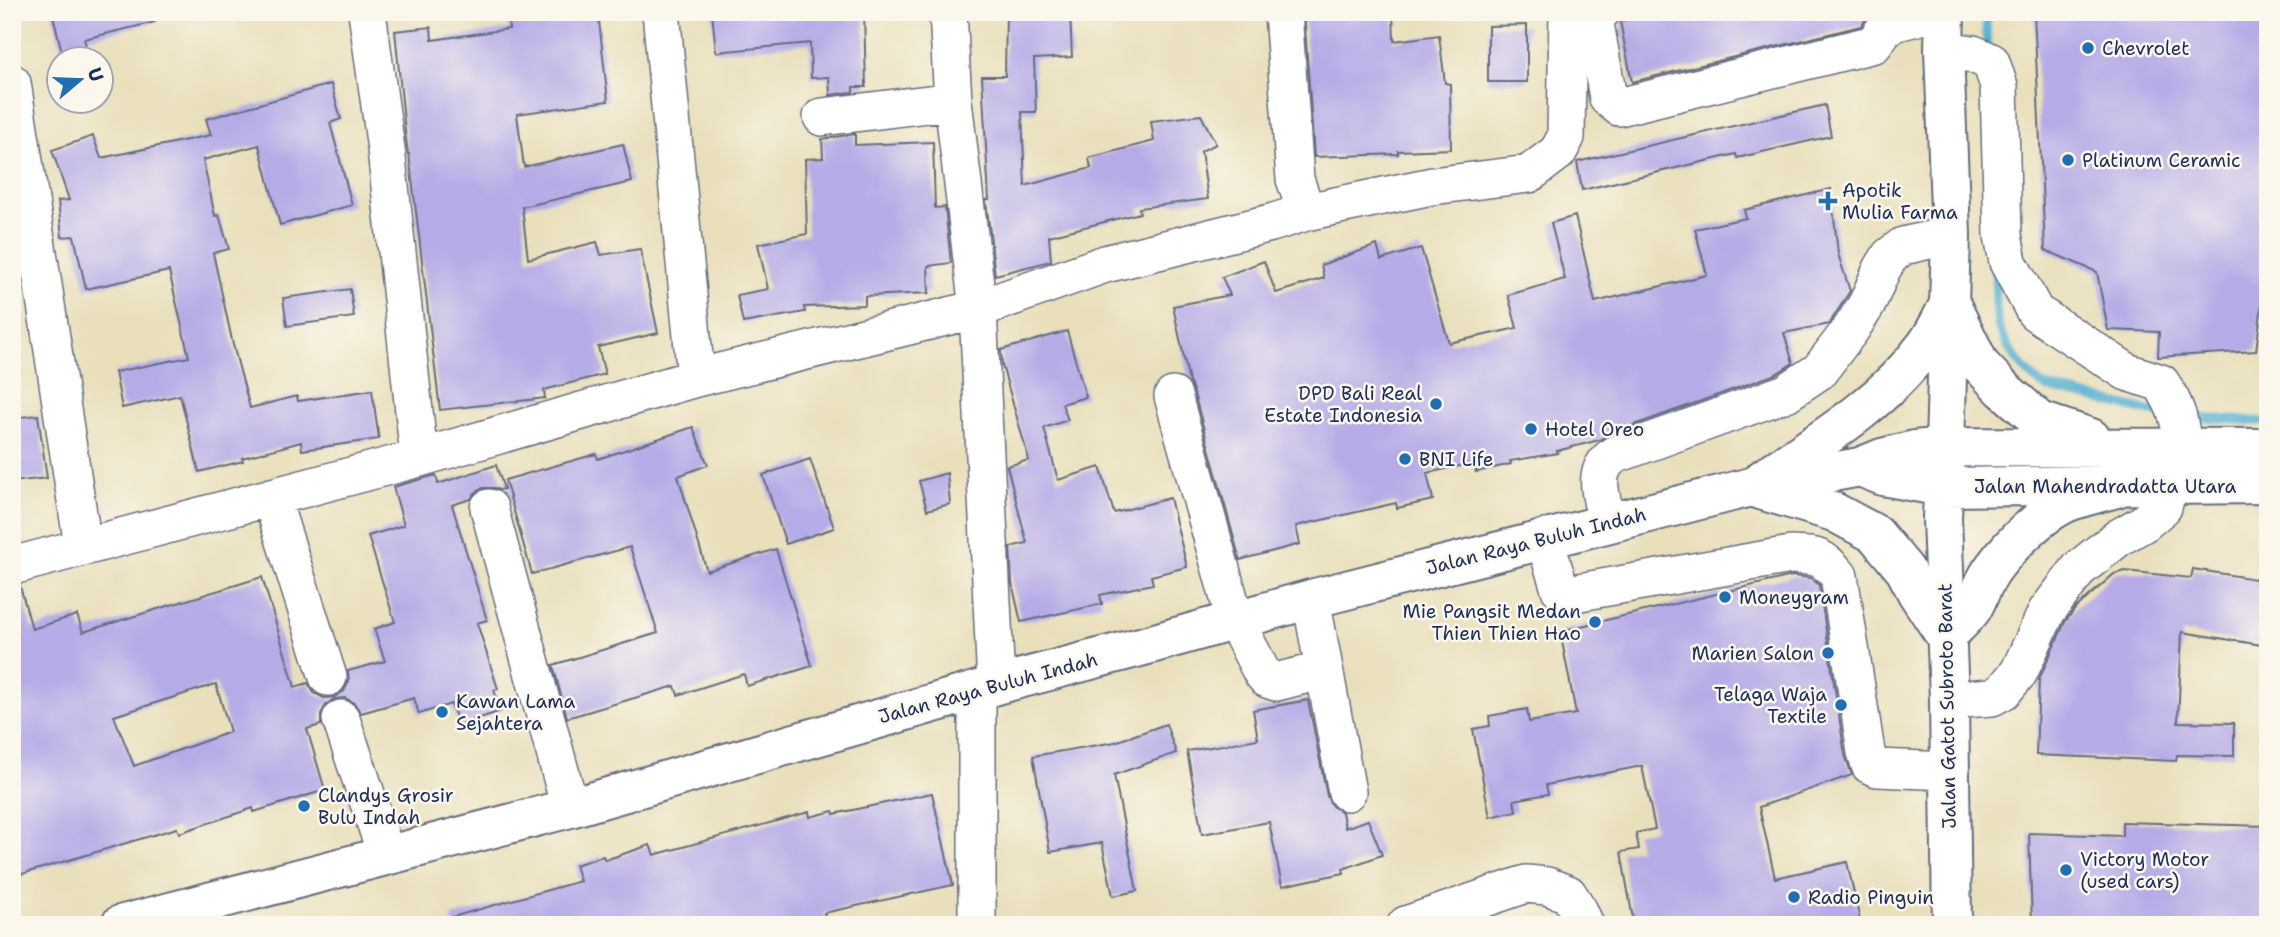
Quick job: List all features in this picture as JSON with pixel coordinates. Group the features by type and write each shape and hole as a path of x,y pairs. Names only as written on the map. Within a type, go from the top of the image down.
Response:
{"main road":[{"name":"Jalan Gatot Subroto Barat","path":"1945,12 1951,235 1942,518 1949,700 1952,925"},
{"path":"1950,303 1980,365 2040,421 2125,448"},
{"path":"1751,487 1842,427 1870,405 1926,345 1950,303"},
{"name":"Jalan Mahendradatta Utara","path":"1945,447 2268,448"},
{"name":"Jalan Raya Buluh Indah","path":"120,925 570,807 986,687 1311,599 1751,487 1860,467 1914,450 1945,447"},
{"name":"Jalan Raya Buluh Indah","path":"1860,467 1883,476 1943,487"},
{"name":"Jalan Mahendradatta Utara","path":"1943,487 2268,484"},
{"path":"1751,487 1834,512 1875,534 1905,570 1946,637 1972,610 1981,586 2007,551 2053,510 2070,501 2123,486"}],"street":[{"path":"367,12 386,149 419,458"},
{"path":"661,12 696,378"},
{"path":"948,12 953,101 978,309 986,687 977,925"},
{"path":"1283,12 1295,178 1306,212"},
{"path":"12,566 419,458 696,378 978,309 1105,264 1306,212 1432,186 1529,174 1558,152 1566,137 1568,12"},
{"path":"1601,12 1594,18 1608,98 1619,107 1874,44 1885,27 1936,12"},
{"path":"1944,50 1973,54 1991,62 2000,86 2003,235 2008,262 2035,312 2127,372 2161,383 2176,406 2182,431 2182,448"},
{"path":"12,83 83,546"},
{"path":"822,117 953,101"},
{"path":"1607,522 1599,473 1605,462 1614,455 1786,393 1819,371 1867,304 1882,268 1891,256 1903,246 1951,235"},
{"path":"1173,396 1235,620 1262,673 1267,679 1276,682 1324,670"},
{"path":"1949,700 1992,697 2003,691 2019,672 2048,611 2080,568 2163,507 2169,485"},
{"path":"271,497 328,677"},
{"path":"489,508 570,807"},
{"path":"1544,538 1560,589 1568,594 1791,555 1811,556 1827,561 1839,576 1870,765 1877,768 1949,771"},
{"path":"1311,599 1347,792"},
{"path":"341,719 386,854"},
{"path":"1406,925 1526,884 1547,886 1567,894 1585,925"}],"building":[{"path":"52,12 154,12 155,22 84,39 86,46 60,46"},
{"path":"507,12 598,12 608,101 517,114 524,167 623,144 632,182 522,207 528,259 597,242 601,255 640,249 658,333 598,347 605,374 544,390 545,398 440,410 395,31 431,27 432,40 509,29"},
{"path":"712,12 864,12 866,87 853,87 853,92 830,95 829,77 811,78 810,43 716,52"},
{"path":"1006,12 1070,12 1072,57 1034,59 1036,112 1022,112 1025,186 1091,168 1089,158 1154,141 1151,121 1201,115 1216,144 1201,151 1208,199 1139,208 1140,213 1049,236 1051,261 995,275 986,200 989,200 982,76 1005,76"},
{"path":"1304,12 1393,12 1394,41 1439,35 1445,83 1450,84 1451,149 1314,157"},
{"path":"1662,12 1867,12 1868,16 1861,26 1632,82 1620,21"},
{"path":"2034,12 2268,12 2268,256 2256,351 2158,357 2159,332 2108,330 2097,272 2045,250"},
{"path":"1527,25 1527,82 1488,82 1488,26"},
{"path":"331,84 341,119 330,123 352,205 280,225 259,145 203,160 215,216 219,215 229,249 213,253 250,408 297,396 298,401 372,390 379,439 302,450 301,442 199,472 180,395 122,408 115,372 189,357 169,271 86,289 74,236 62,237 58,201 69,200 52,150 93,136 101,158 211,135 206,119"},
{"path":"1825,105 1831,136 1737,158 1736,154 1582,190 1577,162"},
{"path":"855,134 855,145 933,142 935,208 945,207 951,263 928,266 929,293 865,296 865,305 804,307 805,312 743,323 737,295 768,289 758,244 807,234 805,159 823,158 822,139"},
{"path":"1831,189 1838,254 1850,291 1829,324 1784,333 1793,363 1776,374 1599,440 1557,451 1558,453 1510,461 1511,464 1476,472 1474,463 1427,473 1433,500 1397,508 1396,503 1296,526 1300,544 1240,560 1189,382 1173,306 1230,295 1222,277 1264,261 1276,293 1324,278 1321,265 1377,245 1381,260 1421,248 1449,343 1517,328 1508,295 1565,279 1551,223 1575,216 1595,302 1707,275 1695,229 1746,218 1744,210"},
{"path":"350,289 354,317 287,326 283,298"},
{"path":"1067,331 1086,397 1062,404 1068,420 1044,428 1058,480 1100,467 1114,513 1170,498 1187,567 1151,576 1153,584 1100,595 1102,604 1021,622 1012,583 1010,547 1027,543 1007,466 1029,460 1002,365 1001,350"},
{"path":"38,415 47,478 12,482 12,418"},
{"path":"693,427 708,465 678,476 707,571 776,549 812,666 747,686 744,674 678,695 675,686 567,718 553,665 658,633 630,547 532,574 505,480 596,454 598,459"},
{"path":"810,459 834,528 786,544 763,475"},
{"path":"496,465 504,489 483,488 471,499 452,505 487,620 477,623 498,689 494,690 501,711 459,725 451,704 419,714 414,698 361,713 354,703 345,698 334,699 326,705 321,714 321,725 307,729 325,790 254,812 253,808 179,833 177,828 12,877 12,586 20,586 32,629 77,615 83,632 262,577 295,687 308,683 314,693 324,698 334,697 344,691 349,681 348,671 385,661 374,629 395,622 368,536 404,525 393,487 436,475 438,484","holes":["216,684 230,732 134,766 114,716"]},
{"path":"947,473 950,504 927,510 919,481"},
{"path":"2193,569 2268,581 2268,646 2182,632 2178,722 2234,723 2234,756 2177,755 2176,761 2036,755 2039,679 2065,622 2076,608 2114,574 2125,571 2191,578"},
{"path":"1792,576 1811,578 1819,585 1845,755 1852,775 1759,807 1775,878 1847,862 1861,925 1634,925 1621,852 1639,849 1636,833 1655,829 1642,766 1546,785 1548,794 1514,800 1516,811 1490,817 1473,729 1490,726 1489,716 1527,709 1529,722 1576,714 1560,631"},
{"path":"1308,700 1327,796 1332,806 1342,812 1345,828 1368,820 1382,855 1343,869 1344,873 1282,886 1269,822 1202,834 1187,751 1258,739 1253,710"},
{"path":"1166,724 1176,753 1114,775 1137,891 1113,896 1102,843 1050,852 1033,756 1115,742"},
{"path":"932,793 953,885 824,913 827,925 453,925 452,917 580,881 575,865 603,856 605,860 650,845 654,855 809,812 810,817 833,811 834,814"},
{"path":"2122,822 2268,826 2268,925 2032,925 2029,833 2122,836"}],"waterway":[{"path":"1986,12 1987,52"},
{"path":"1995,268 1999,328 2007,345 2031,376 2046,387 2168,416"},
{"path":"2186,417 2268,422"}],"place":[{"name":"Chevrolet","path":"2088,48"},
{"name":"Platinum Ceramic","path":"2068,160"},
{"name":"Apotik Mulia Farma","path":"1828,201"},
{"name":"DPD Bali Real Estate Indonesia","path":"1436,404"},
{"name":"Hotel Oreo","path":"1531,429"},
{"name":"BNI Life","path":"1405,459"},
{"name":"Moneygram","path":"1725,597"},
{"name":"Mie Pangsit Medan Thien Thien Hao","path":"1595,622"},
{"name":"Marien Salon","path":"1828,653"},
{"name":"Telaga Waja Textile","path":"1841,705"},
{"name":"Kawan Lama Sejahtera","path":"442,712"},
{"name":"Clandys Grosir Bulu Indah","path":"304,806"},
{"name":"Victory Motor (used cars)","path":"2066,870"},
{"name":"Radio Pinguin","path":"1794,897"}]}
